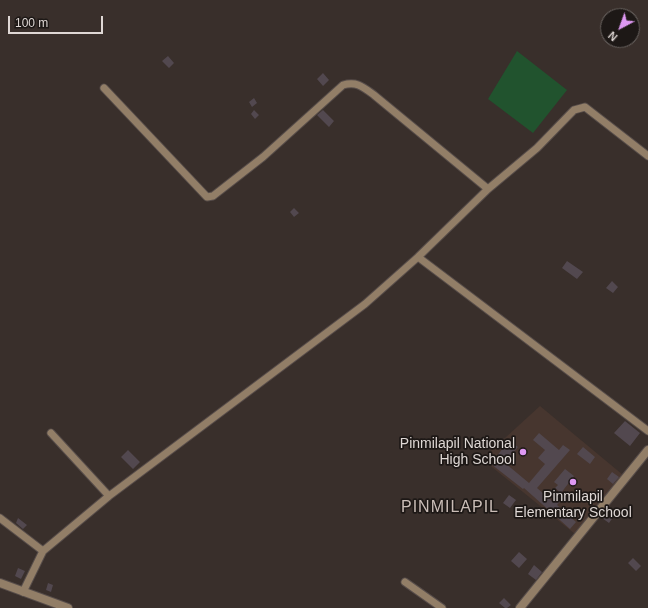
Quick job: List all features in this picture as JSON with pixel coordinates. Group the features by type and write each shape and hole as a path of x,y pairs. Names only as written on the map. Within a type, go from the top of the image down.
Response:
{"street":[{"path":"104,88 207,197 213,196 263,157 343,86 354,83 360,85 374,96 488,189"},
{"path":"23,592 43,551 109,496 365,304 418,258 488,189 537,148 574,110 585,107 648,156"},
{"path":"418,258 648,431"},
{"path":"52,433 109,496"},
{"path":"520,608 648,450"},
{"path":"0,518 43,551"},
{"path":"405,582 442,608"},
{"path":"0,584 68,608"}],"shaded area":[{"path":"540,406 623,475 575,534 482,459"}],"green space":[{"path":"517,51 567,90 533,133 488,99"}],"building":[{"path":"168,56 174,63 169,68 162,61"},
{"path":"323,73 329,80 323,86 317,79"},
{"path":"254,98 257,103 252,107 249,102"},
{"path":"254,110 259,115 255,119 251,114"},
{"path":"323,110 334,121 329,127 317,115"},
{"path":"294,208 299,213 294,217 290,212"},
{"path":"567,261 583,272 577,279 562,268"},
{"path":"612,281 618,287 613,293 606,288"},
{"path":"625,421 640,433 630,446 614,433"},
{"path":"539,433 559,450 563,445 570,450 537,488 552,501 560,493 565,496 557,505 576,522 570,529 524,488 523,489 491,464 509,440 518,447 505,463 529,483 545,464 538,458 545,450 533,440"},
{"path":"583,447 595,457 590,464 577,454"},
{"path":"128,450 140,462 133,469 121,457"},
{"path":"565,469 574,476 561,493 555,488 558,485 554,482"},
{"path":"612,472 619,477 613,484 607,479"},
{"path":"509,495 516,500 510,508 503,503"},
{"path":"609,508 616,513 609,523 602,518"},
{"path":"18,518 27,525 23,529 16,523"},
{"path":"519,552 527,559 519,568 511,561"},
{"path":"633,558 641,566 636,571 628,563"},
{"path":"534,565 542,572 536,580 528,574"},
{"path":"18,568 25,571 21,579 15,576"},
{"path":"48,583 53,585 51,592 46,590"},
{"path":"504,598 511,605 507,608 499,603"}],"place":[{"name":"Pinmilapil National High School","path":"523,452"},
{"name":"Pinmilapil Elementary School","path":"573,482"}],"district":[{"name":"PINMILAPIL","path":"450,508"}]}
